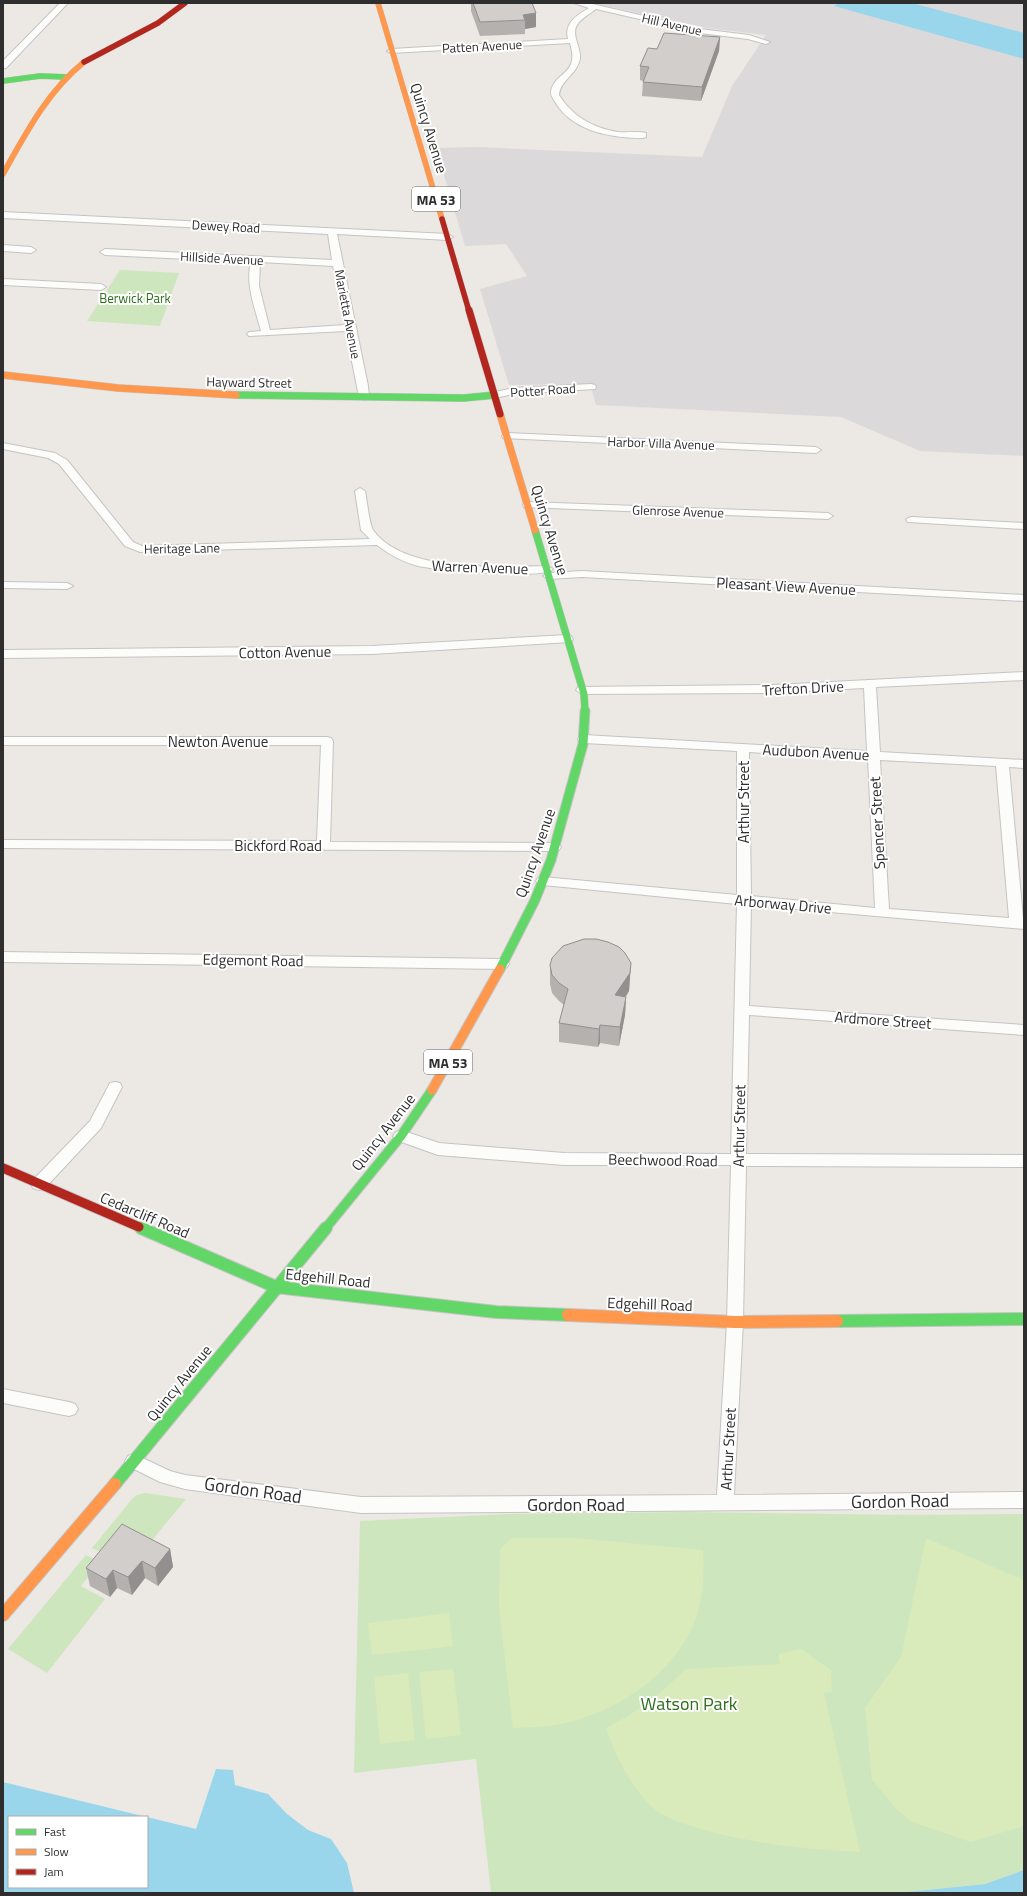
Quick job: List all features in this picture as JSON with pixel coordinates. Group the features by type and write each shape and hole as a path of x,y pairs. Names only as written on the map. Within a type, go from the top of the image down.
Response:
{"main road":[{"path":"3,174 51,94 64,79 90,60 165,18 185,3"},
{"name":"Quincy Avenue","path":"3,1615 134,1461 276,1286 401,1136 431,1093 502,964 531,909 543,882 584,739 586,714 582,690 448,237 391,51 378,3"},
{"path":"3,81 40,76 64,79"},
{"path":"3,81 64,79"},
{"path":"20,80 46,86 50,90 51,94"},
{"name":"Hayward Street","path":"3,375 76,385 159,392 464,398 495,395"},
{"name":"Cedarcliff Road","path":"3,1168 276,1286"},
{"name":"Edgehill Road","path":"276,1286 496,1312 735,1322 1024,1319"}],"street":[{"path":"3,66 64,3"},
{"name":"Hill Avenue","path":"578,3 700,31 749,37 766,42"},
{"path":"595,7 580,16 574,22 571,29 576,62 572,71 555,89 555,95 569,113 593,129 618,135 643,135"},
{"name":"Patten Avenue","path":"391,51 572,41"},
{"name":"Dewey Road","path":"3,215 448,237"},
{"name":"Marietta Avenue","path":"333,231 332,236 364,397"},
{"path":"3,248 31,250"},
{"name":"Hillside Avenue","path":"105,252 338,263"},
{"path":"256,260 253,268 254,278 266,334"},
{"path":"3,282 101,287"},
{"path":"252,334 350,328"},
{"name":"Potter Road","path":"495,395 513,391 591,387"},
{"name":"Harbor Villa Avenue","path":"507,436 816,450"},
{"name":"Heritage Lane","path":"3,446 46,454 63,462 129,544 140,549 380,542"},
{"name":"Warren Avenue","path":"360,491 367,530 380,542 404,557 429,566 548,572"},
{"name":"Glenrose Avenue","path":"528,505 828,516"},
{"path":"912,520 1024,526"},
{"name":"Pleasant View Avenue","path":"548,572 1024,598"},
{"path":"3,585 67,586"},
{"name":"Cotton Avenue","path":"3,654 372,650 567,639"},
{"name":"Trefton Drive","path":"582,690 773,690 1024,676"},
{"name":"Spencer Street","path":"870,684 882,913"},
{"name":"Audubon Avenue","path":"584,739 1024,764"},
{"name":"Newton Avenue","path":"3,741 327,740 323,845"},
{"name":"Arthur Street","path":"725,1503 735,1322 744,901 743,748"},
{"path":"1002,762 1020,924"},
{"name":"Bickford Road","path":"3,844 554,847"},
{"name":"Arborway Drive","path":"543,882 744,901 1020,924"},
{"name":"Edgemont Road","path":"3,957 502,964"},
{"name":"Ardmore Street","path":"742,1010 1024,1030"},
{"path":"39,1184 96,1124 115,1087"},
{"name":"Beechwood Road","path":"401,1136 438,1149 564,1159 738,1161 1024,1161"},
{"path":"3,1396 69,1409"},
{"name":"Gordon Road","path":"134,1461 166,1477 185,1482 361,1505 1024,1500"}],"shaded area":[{"path":"593,3 1024,3 1024,456 920,451 841,417 596,405 590,384 509,385 480,289 527,276 506,244 465,246 436,148 476,147 702,157 732,86 766,35 707,28"}],"green space":[{"name":"Berwick Park","path":"120,270 179,273 160,326 87,321"},
{"path":"145,1493 186,1499 149,1544 102,1553 92,1548 132,1499 137,1495"},
{"name":"Watson Park","path":"685,1512 911,1515 1024,1514 1024,1870 985,1884 897,1893 491,1893 476,1759 354,1773 360,1521 509,1514"},
{"path":"512,1538 575,1538 703,1550 702,1594 699,1608 691,1630 678,1651 662,1670 644,1686 623,1700 578,1720 550,1726 513,1728 499,1608 500,1549"},
{"path":"926,1538 1024,1580 1024,1826 971,1842 912,1822 899,1812 872,1780 865,1708 901,1657"},
{"path":"86,1555 100,1562 81,1586 105,1599 47,1673 8,1649"},
{"path":"449,1613 453,1646 372,1655 368,1623"},
{"path":"801,1649 831,1670 832,1692 824,1693 860,1852 760,1842 721,1834 681,1823 662,1814 651,1806 636,1788 624,1769 606,1728 651,1701 686,1669 780,1664 778,1654"},
{"path":"453,1669 461,1735 426,1739 419,1672"},
{"path":"408,1673 415,1740 380,1744 374,1677"}],"water":[{"path":"839,3 912,3 1024,33 1024,59 834,6"},
{"path":"216,1769 233,1770 235,1785 268,1794 287,1814 308,1830 331,1839 347,1863 354,1893 3,1893 3,1782 143,1816 8,1816 8,1888 148,1888 148,1817 196,1829"},
{"path":"1024,1870 1024,1893 897,1893 985,1884"}],"building":[{"path":"473,3 532,3 536,13 523,15 525,20 480,22"},
{"path":"664,33 720,37 702,87 643,82 649,67 640,66 648,48 657,49"},
{"path":"584,939 596,939 619,947 631,963 630,973 615,995 626,997 620,1027 600,1025 599,1029 559,1023 568,989 559,983 552,975 550,965 552,958 563,946"},
{"path":"122,1524 170,1549 155,1568 142,1561 128,1577 113,1570 106,1579 86,1568"}],"traffic: fast":[{"path":"3,81 40,76 66,77"},
{"path":"236,395 464,398 495,395"},
{"path":"500,969 535,900 551,860 583,744 586,719 584,694 535,530"},
{"path":"115,1484 401,1136 432,1090"},
{"path":"139,1227 276,1287 496,1312 568,1315"},
{"path":"837,1321 1024,1319"}],"traffic: slow":[{"path":"378,3 442,219"},
{"path":"3,174 28,128 47,99 70,73 84,62"},
{"path":"3,375 118,388 236,395"},
{"path":"500,414 535,530"},
{"path":"432,1090 500,969"},
{"path":"568,1315 735,1322 837,1321"},
{"path":"3,1615 115,1484"}],"traffic: jam":[{"path":"84,62 158,23 185,3"},
{"path":"442,219 500,414"},
{"path":"3,1168 139,1227"}]}
